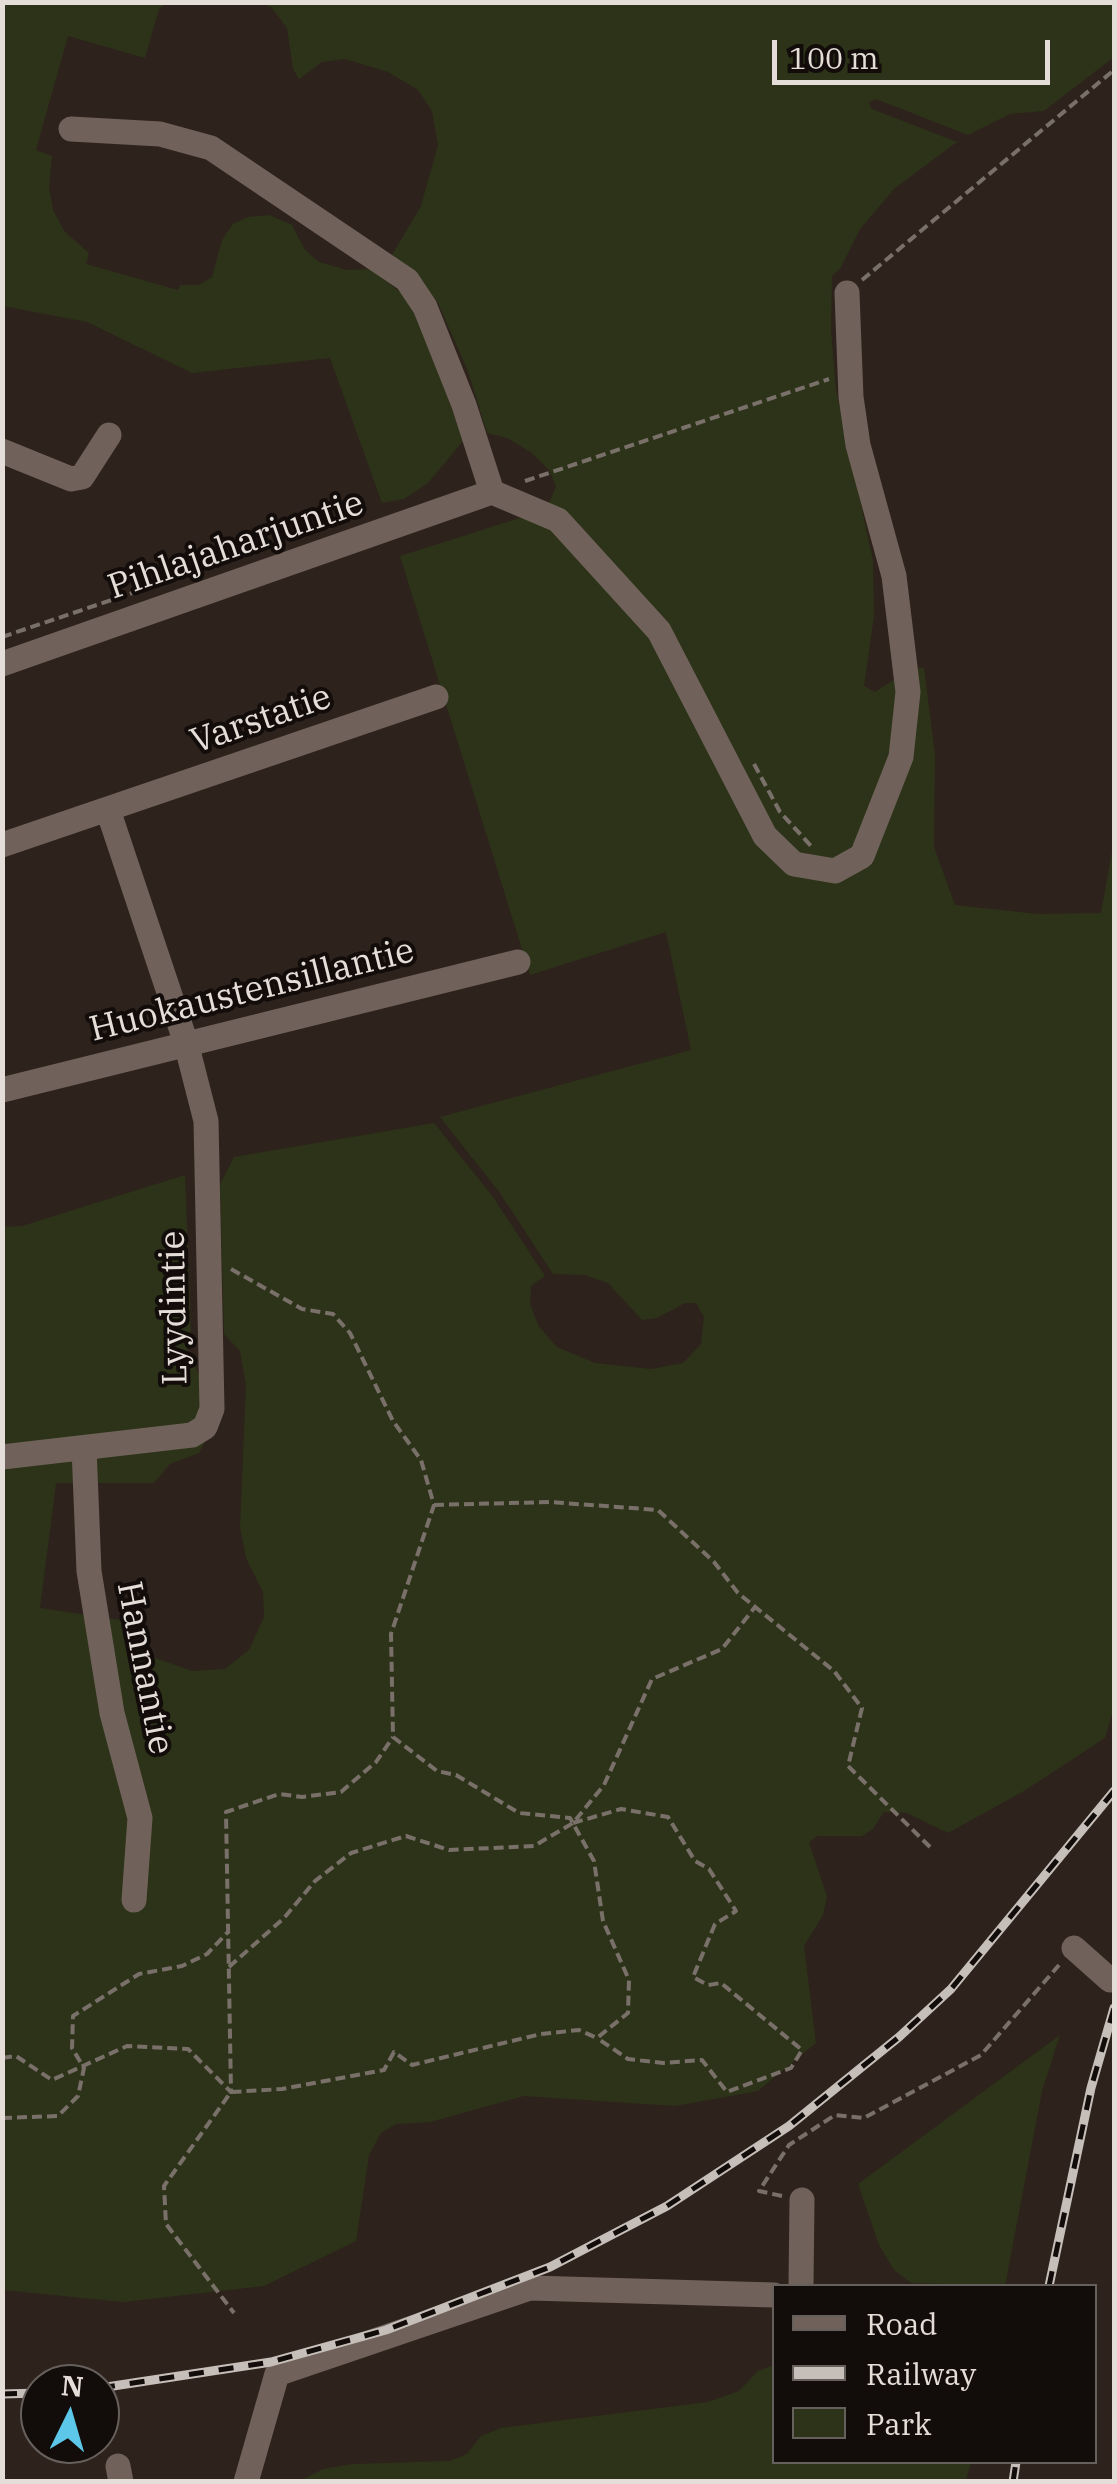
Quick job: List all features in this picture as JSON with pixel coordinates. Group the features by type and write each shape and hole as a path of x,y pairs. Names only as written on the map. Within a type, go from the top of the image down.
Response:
{"street":[{"path":"71,129 160,134 211,148 406,280 425,307 458,389 492,492 558,520 659,631 765,836 794,864 835,872 862,856 902,757 908,692 894,576 858,445 847,293"},
{"path":"2,451 71,479 82,476 109,435"},
{"name":"Pihlajaharjuntie","path":"2,664 492,492"},
{"name":"Varstatie","path":"2,845 436,696"},
{"path":"108,810 186,1042"},
{"name":"Huokaustensillantie","path":"2,1090 518,962"},
{"name":"Lyydintie","path":"2,1456 166,1440 205,1428 212,1409 206,1121 186,1042"},
{"name":"Hannantie","path":"84,1448 89,1571 112,1713 140,1818 134,1900"},
{"path":"1074,1948 1110,1980"},
{"path":"801,2284 802,2200"},
{"path":"246,2482 277,2374 530,2288 772,2296"}],"path":[{"path":"847,293 1114,70"},
{"path":"534,489 518,484 850,372"},
{"path":"2,637 169,580"},
{"path":"753,762 780,812 835,872"},
{"path":"209,1255 283,1300 333,1314 350,1333 393,1420 421,1460 434,1505 391,1634 393,1737 376,1762 341,1792 279,1794 226,1812 231,2092 164,2186 166,2224 234,2314"},
{"path":"434,1505 550,1502 658,1510 755,1607 834,1671 862,1708 848,1766 932,1848"},
{"path":"573,1823 604,1785 652,1679 722,1649 755,1607"},
{"path":"393,1737 437,1772 456,1774 519,1813 570,1818 594,1861 603,1921 629,1980 628,2013 597,2038"},
{"path":"2,2058 16,2056 52,2080 127,2046 188,2049 231,2092 282,2089 384,2070 394,2052 412,2064 541,2034 579,2030 628,2059 663,2063 702,2060 728,2092 792,2068 802,2050 721,1984 708,1984 693,1977 715,1924 736,1911 708,1869 695,1861 668,1817 622,1809 573,1823 534,1846 450,1850 406,1836 351,1853 315,1882 284,1918 229,1966"},
{"path":"2,2118 58,2116 78,2096 84,2068 72,2048 72,2016 139,1974 182,1966 207,1954 228,1932"},
{"path":"802,2200 759,2192 789,2145 835,2115 864,2118 981,2055 1074,1948"}],"green space":[{"path":"2,3 166,3 159,9 145,58 68,36 36,150 52,156 49,187 53,210 65,232 89,253 86,264 178,290 180,285 199,285 212,277 222,240 233,224 248,217 269,215 292,225 305,250 319,262 347,270 370,269 403,294 415,313 464,440 428,483 404,499 382,503 330,358 192,373 87,322 3,306"},
{"path":"259,3 1114,3 1114,57 1044,111 1010,114 968,135 876,99 869,103 872,109 957,142 894,189 860,229 840,269 832,276 831,329 836,390 873,560 874,616 864,686 875,692 910,669 924,668 935,755 934,847 955,905 1038,914 1101,913 1114,840 1114,1707 1105,1738 1024,1791 948,1833 907,1813 884,1812 873,1829 862,1836 818,1836 809,1842 827,1897 823,1915 804,1946 816,2043 758,2091 675,2106 524,2096 430,2122 396,2124 381,2133 369,2155 356,2241 264,2286 123,2302 3,2290 2,1227 22,1226 185,1175 191,1332 184,1342 206,1390 207,1438 199,1453 170,1464 154,1483 56,1483 40,1608 120,1620 133,1642 155,1658 192,1671 225,1669 249,1650 264,1617 263,1592 246,1558 240,1527 246,1385 240,1351 224,1334 220,1184 234,1157 434,1123 493,1197 545,1276 531,1286 530,1304 539,1327 557,1347 595,1363 651,1369 683,1363 701,1344 704,1317 696,1303 685,1303 657,1318 642,1320 608,1283 584,1275 553,1274 500,1193 440,1117 691,1050 666,932 530,975 400,556 526,516 550,501 556,486 549,470 532,453 507,438 487,433 468,371 438,303 415,272 392,255 421,206 438,145 432,111 418,90 388,72 345,59 322,62 299,79 293,69 287,28 271,7"},
{"path":"1060,2035 1042,2091 1005,2284 911,2283 894,2270 879,2245 858,2184"},
{"path":"772,2366 772,2464 970,2464 966,2481 300,2481 323,2469 353,2464 450,2461 467,2454 481,2436 501,2428 708,2402 739,2391 758,2371"}],"railway":[{"path":"120,2385 271,2362 386,2330 550,2267 667,2206 789,2126 899,2037 951,1989 1114,1791"},
{"path":"1049,2284 1091,2088 1114,2008"},
{"path":"2,2394 20,2394"},
{"path":"1013,2482 1016,2464"}]}
